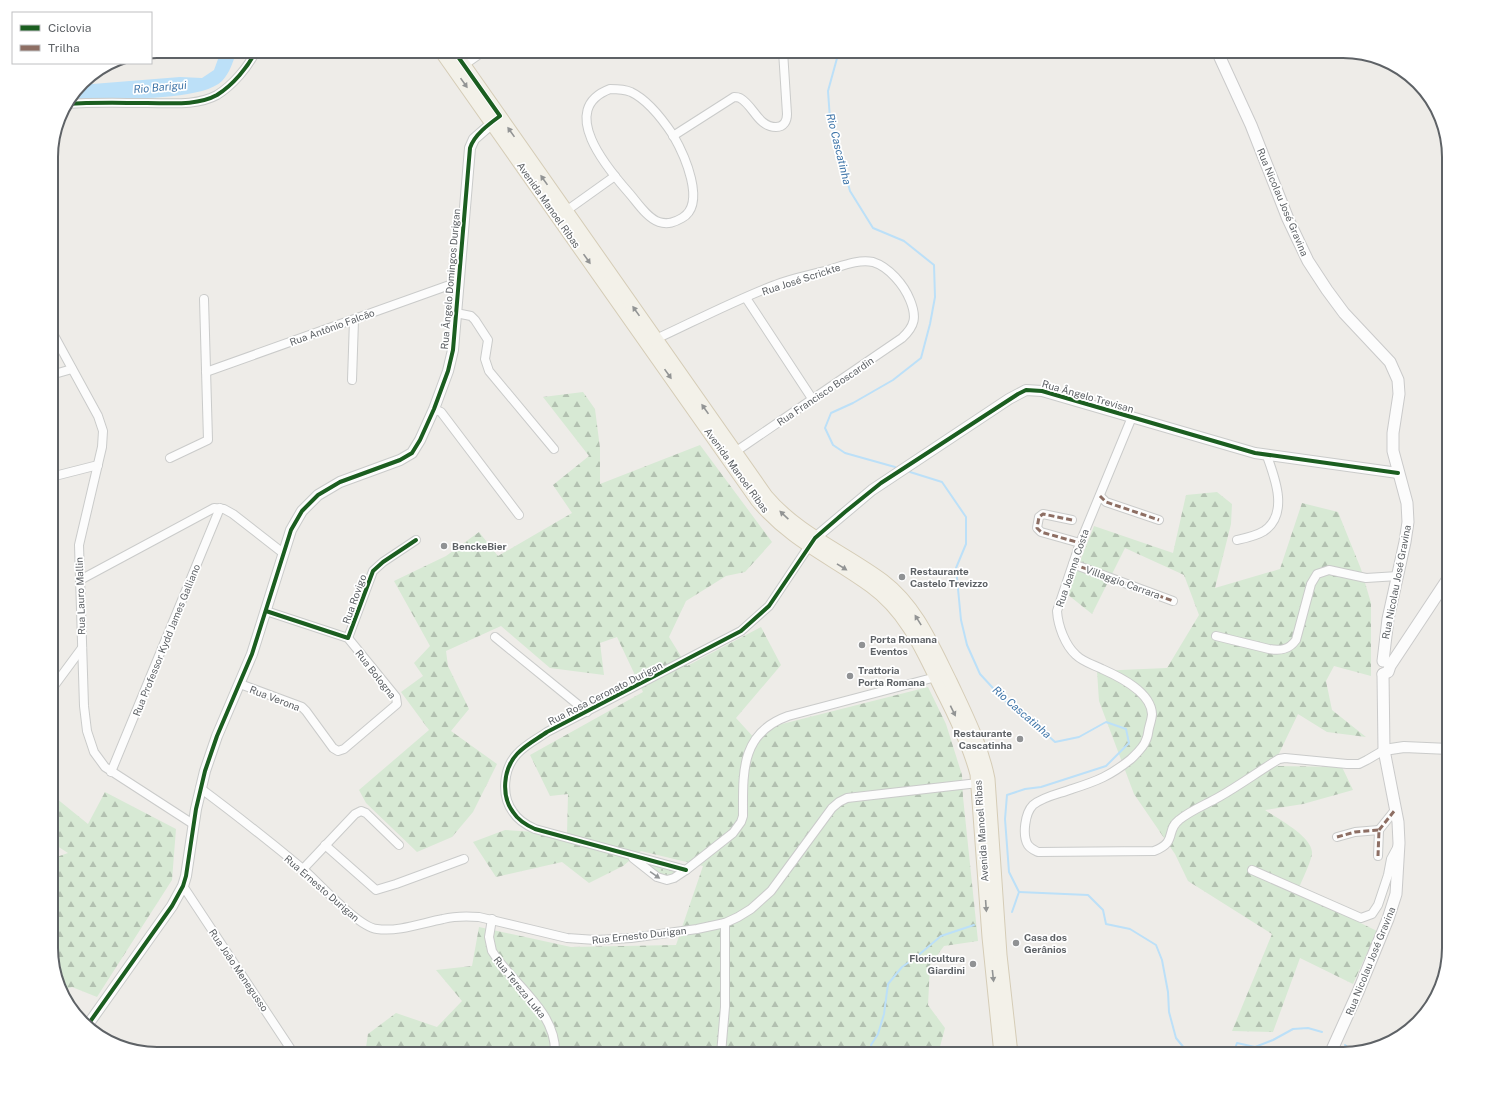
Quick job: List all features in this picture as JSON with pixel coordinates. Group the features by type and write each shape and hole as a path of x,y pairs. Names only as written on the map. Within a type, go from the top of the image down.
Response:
{"main road":[{"name":"Avenida Manoel Ribas","path":"447,58 496,119 591,246 712,436 757,500 776,521 883,582 907,604 927,635 980,747 995,947 1001,1047"},
{"name":"Avenida Manoel Ribas","path":"459,58 541,193 565,228 637,330 667,354 774,506 812,542 871,586 892,604 911,628 967,742 975,765 983,781"},
{"name":"Rua Nicolau José Gravina","path":"1220,58 1251,125 1285,213 1308,261 1344,313 1384,356 1394,370 1399,387 1399,402 1393,441 1393,451 1407,503 1408,522 1406,542 1388,619 1385,667 1384,750 1398,822 1399,843 1396,894 1388,918 1346,1021 1333,1047"},
{"path":"541,193 556,209 563,212 566,211"},
{"path":"565,228 569,226 572,228 591,246"},
{"path":"712,436 724,449 729,452 735,452"},
{"path":"735,470 741,468 758,485"},
{"path":"1385,667 1442,588"},
{"path":"936,677 942,678 955,692"},
{"name":"Avenida Manoel Ribas","path":"995,947 1010,1047"}],"street":[{"path":"73,104 188,103 208,98 216,95 236,78 251,58"},
{"path":"464,65 474,58"},
{"path":"673,136 734,97 739,98 744,102 766,124 773,127 780,127 784,125 787,120 787,114 783,58"},
{"path":"610,89 622,89 631,92 640,98 652,109 673,136 680,150 691,181 693,203 691,210 686,216 675,222 667,224 658,222 638,204 615,176 596,148 587,128 586,116 588,107 592,100 600,93 610,89"},
{"name":"Rua Ângelo Domingos Durigan","path":"91,1022 172,906 183,886 189,860 193,824 200,788 217,736 252,654 283,553 291,530 297,519 310,502 340,482 407,456 416,448 434,409 451,361 470,148 474,139 496,119"},
{"path":"566,211 615,176"},
{"name":"Rua José Scrickte","path":"654,345 746,298 783,282 852,263 872,262 879,264 892,274 905,291 912,306 914,322 913,327"},
{"name":"Rua Antônio Falcão","path":"206,372 458,282"},
{"path":"746,298 813,400"},
{"path":"170,458 208,440 204,299"},
{"path":"456,313 471,316 475,320 488,340 485,359 486,366 489,371 554,449"},
{"path":"352,380 354,320"},
{"name":"Rua Francisco Boscardin","path":"735,452 896,343 913,327"},
{"name":"Rua Lauro Mallin","path":"58,343 95,409 101,424 103,439 80,539 84,706 87,731 94,752 99,760 111,772 193,824"},
{"path":"58,373 72,369"},
{"name":"Rua Ângelo Trevisan","path":"812,542 864,496 892,476 1009,399 1026,390 1042,391 1267,456 1398,473"},
{"path":"434,409 441,412 519,515"},
{"name":"Rua Joanna Costa","path":"1132,417 1080,543 1057,612 1058,621 1068,647 1076,656 1109,672 1143,693 1150,703 1152,714 1146,741 1135,755 1105,778 1046,797 1033,806 1028,812 1026,819 1025,832 1028,844 1032,849 1038,852 1154,851 1163,847 1168,842 1173,828 1180,819 1227,792 1279,759 1285,758 1358,764 1368,760 1384,750"},
{"path":"1237,540 1263,532 1270,526 1277,511 1279,499 1277,487 1267,456"},
{"path":"58,475 98,465"},
{"path":"1100,496 1106,502 1159,520"},
{"path":"80,580 214,508 220,508 233,514 283,553"},
{"name":"Rua Professor Kydd James Galliano","path":"111,772 220,508"},
{"path":"1072,520 1043,514 1039,517 1037,528 1041,532 1080,543"},
{"name":"Rua Rovigo","path":"348,638 373,571 382,562 416,540"},
{"name":"Rua Rosa Ceronato Durigan","path":"686,870 535,829 520,820 508,805 505,785 510,764 516,755 535,740 741,631 769,606 812,542"},
{"name":"Villaggio Carrara","path":"1072,564 1173,601"},
{"path":"1216,636 1269,649 1286,649 1296,640 1311,584 1317,574 1329,570 1366,578 1398,576"},
{"path":"266,612 348,638"},
{"path":"495,637 587,712"},
{"name":"Rua Bologna","path":"338,752 344,749 396,706 397,702 396,697 348,638"},
{"path":"58,681 82,648"},
{"path":"627,854 657,878 667,880 674,878 733,833 741,822 743,816 744,768 748,754 757,736 766,728 779,719 788,716 936,677"},
{"name":"Rua Verona","path":"240,684 302,707 333,748 338,752"},
{"path":"1384,750 1404,747 1442,749"},
{"name":"Rua Ernesto Durigan","path":"200,788 244,821 368,927 394,930 455,917 479,917 566,938 596,940 630,938 697,929 725,923 738,917 751,909 771,891 825,816 839,802 854,797 983,781"},
{"path":"1378,856 1379,830 1395,810"},
{"path":"304,871 355,814 361,811 366,813 399,845"},
{"path":"1337,837 1356,832 1379,830"},
{"path":"1252,870 1361,918 1372,914 1378,905 1388,875 1391,859 1399,843"},
{"path":"326,847 376,890 464,859"},
{"name":"Rua João Menegusso","path":"183,886 289,1047"},
{"name":"Rua Tereza Luka","path":"492,919 489,937 492,951 548,1022 555,1042 555,1047"},
{"path":"722,1047 725,1007 725,923"}],"green space":[{"path":"583,392 595,409 600,448 600,484 700,445 772,542 745,572 726,576 686,601 669,637 687,666 761,627 781,665 736,718 756,740 778,725 928,687 946,724 962,775 978,941 944,946 930,965 928,1005 945,1028 940,1047 366,1047 368,1034 396,1013 437,1027 462,1001 436,970 472,966 479,927 571,947 676,945 703,866 641,851 623,866 589,883 562,862 496,877 473,842 505,830 567,834 568,794 550,796 530,755 643,692 617,637 600,643 604,675 550,668 501,626 446,651 448,666 469,709 451,731 497,764 473,812 452,837 417,852 366,803 359,790 429,730 401,692 423,676 414,663 430,646 394,581 446,556 479,532 498,556 572,513 553,485 589,456 543,397"},
{"path":"1217,492 1232,504 1231,524 1215,588 1280,569 1302,503 1338,512 1361,569 1371,603 1371,676 1334,666 1326,681 1332,710 1366,737 1327,732 1298,714 1273,766 1342,767 1353,790 1303,804 1265,810 1293,828 1306,840 1310,846 1312,855 1297,892 1377,931 1353,984 1300,958 1273,1032 1232,1031 1272,934 1188,881 1175,854 1134,794 1099,701 1097,671 1167,668 1199,615 1184,575 1125,548 1092,614 1067,594 1094,526 1173,553 1186,495"},
{"path":"105,792 176,829 172,880 97,997 72,987 67,989 60,967 58,955 58,857 68,853 58,847 58,800 88,824"},
{"path":"642,861 679,871 667,877 662,876"},
{"path":"123,1041 146,1046 125,1042"}],"water":[{"name":"Rio Barigui","path":"218,58 234,58 231,67 222,81 211,88 194,93 150,98 77,99 90,84 180,77 202,78 214,70"}],"waterway":[{"name":"Rio Cascatinha","path":"837,58 828,91 830,119 850,191 873,228 904,241 934,265 935,297 921,358 893,380 853,403 831,413 825,428 833,445 845,453 895,467"},
{"name":"Rio Cascatinha","path":"910,472 942,482 966,517 966,544 956,568 961,620 967,645 980,674 1004,700 1024,714 1055,742 1079,737 1106,722 1126,729 1129,743 1106,766 1041,787 1025,789 1007,795 1005,819 1009,872 1019,892 1012,912"},
{"path":"1019,892 1088,895 1103,910 1106,924 1130,929 1156,945 1162,960 1168,992 1169,1012 1176,1038 1183,1047"},
{"name":"Rio Cascatinha","path":"872,1047 871,1045 878,1034 884,1014 888,984 902,967 941,936 974,925"},
{"path":"1255,1047 1273,1040 1293,1029 1308,1028 1322,1032"},
{"path":"1236,1047 1237,1043 1255,1047"}],"marked path":[{"path":"1100,496 1106,502 1159,520"},
{"path":"1072,520 1043,514 1039,517 1037,528 1041,532 1080,543"},
{"path":"1073,564 1173,601"},
{"path":"1379,830 1395,810"},
{"path":"1337,837 1355,832 1379,830 1378,856"}],"cycle path":[{"path":"74,104 174,103 209,99 229,86 252,58"},
{"path":"90,1021 172,906 183,886 186,876 196,809 205,771 217,736 252,654 291,530 302,511 318,495 340,482 400,460 412,453 420,440 434,409 448,371 453,350 470,148 478,134 500,116 459,58"},
{"path":"686,870 535,829 525,824 515,815 509,806 505,791 506,775 512,760 531,742 547,732 741,631 769,606 815,538 845,512 881,483 1018,394 1026,390 1042,391 1255,453 1398,473"},
{"path":"266,611 348,638 373,571 383,562 416,540"}],"place":[{"name":"BenckeBier","path":"444,546"},
{"name":"Restaurante Castelo Trevizzo","path":"902,577"},
{"name":"Porta Romana Eventos","path":"862,645"},
{"name":"Trattoria Porta Romana","path":"850,676"},
{"name":"Restaurante Cascatinha","path":"1020,739"},
{"name":"Casa dos Gerânios","path":"1016,943"},
{"name":"Floricultura Giardini","path":"973,964"}]}
